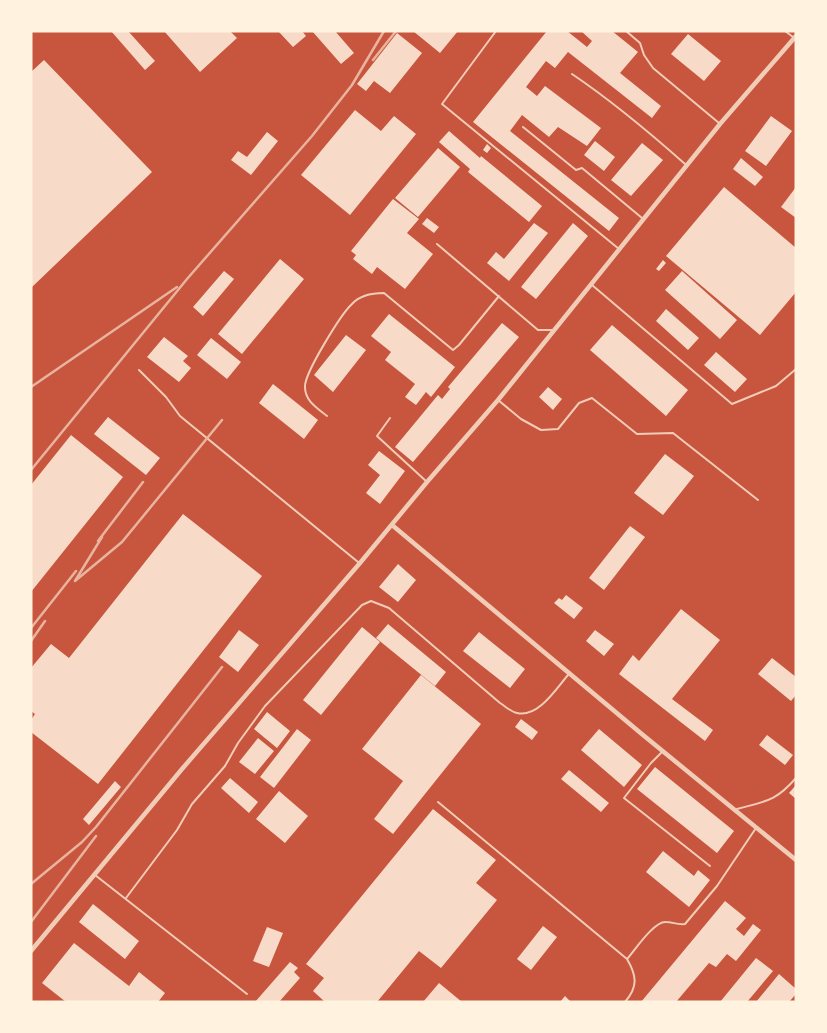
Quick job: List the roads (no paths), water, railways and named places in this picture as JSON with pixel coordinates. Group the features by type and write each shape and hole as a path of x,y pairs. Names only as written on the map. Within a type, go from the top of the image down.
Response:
{"street":[{"path":"31,951 182,769 498,400 720,124 795,37"},
{"path":"392,525 662,752 796,860"}],"lane":[{"path":"496,31 442,104 620,250"},
{"path":"626,31 640,43 644,55 653,68 720,124"},
{"path":"785,31 795,37"},
{"path":"572,74 637,122 687,166"},
{"path":"523,127 576,170 582,168 644,220"},
{"path":"437,244 538,330 555,330"},
{"path":"592,285 732,404 776,386 796,369"},
{"path":"327,416 308,400 304,385 319,352 352,303 370,293 384,293 453,350 499,296"},
{"path":"139,370 166,397 180,416 360,563"},
{"path":"498,400 521,419 541,430 558,429 579,403 592,398 637,434 673,433 758,500"},
{"path":"390,418 377,436 426,482"},
{"path":"126,898 177,830 192,804 225,766 238,743 265,706 362,605 371,601 389,608 500,703 516,713 529,713 545,702 569,674"},
{"path":"662,752 624,798 710,866"},
{"path":"735,810 774,799 785,791 796,778"},
{"path":"438,802 627,960 634,971 634,982 632,994 625,1002"},
{"path":"627,960 657,924 665,922 677,925 685,924 717,886 756,828"},
{"path":"95,874 247,994"}],"railway":[{"path":"31,470 187,279 312,136 352,85 384,31"},
{"path":"373,60 396,31"},
{"path":"31,387 177,287"},
{"path":"102,537 75,581 122,542 222,420"},
{"path":"98,541 143,482"},
{"path":"31,628 76,571"},
{"path":"31,641 45,621"},
{"path":"31,884 82,842 96,827 222,667"},
{"path":"31,922 96,836"}]}
